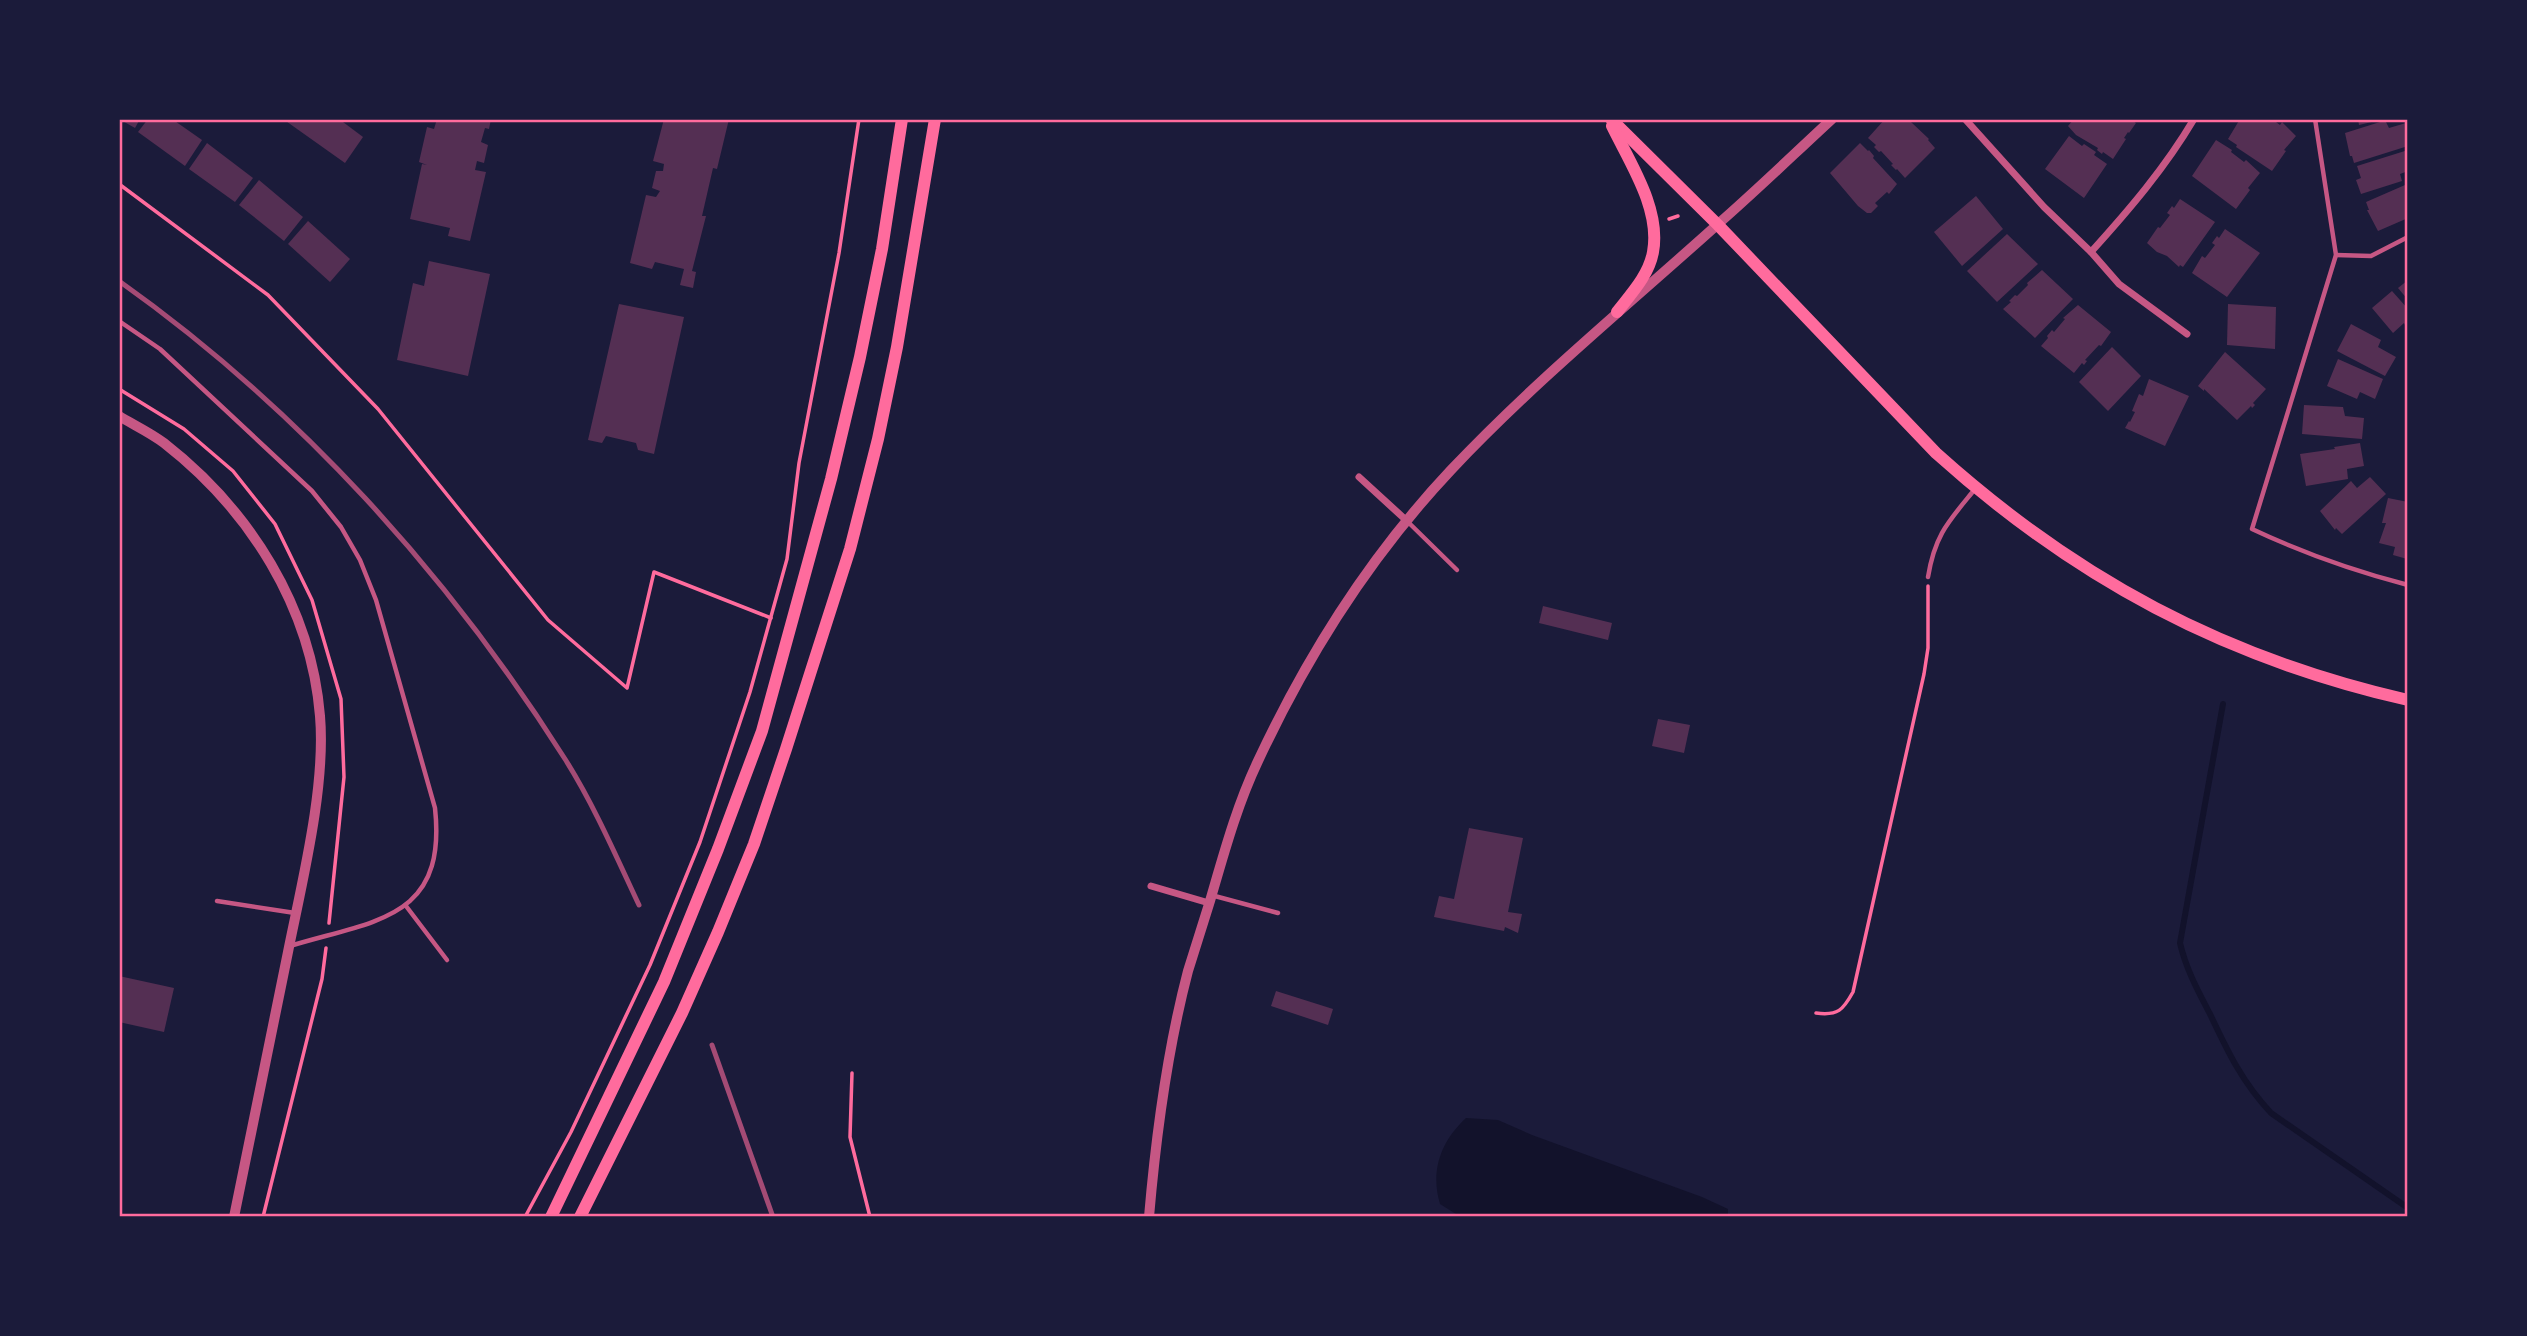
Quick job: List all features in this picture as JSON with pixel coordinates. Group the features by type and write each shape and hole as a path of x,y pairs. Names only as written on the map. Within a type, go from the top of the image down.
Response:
{"main road":[{"path":"551,1217 664,982 762,731 831,480 860,357 882,249 902,119"},
{"path":"580,1217 671,1036 718,932 754,844 786,749 850,549 878,439 897,347 936,119"},
{"path":"1610,119 1718,225 1895,412 1975,488 2026,527 2132,596 2235,647 2320,678 2408,700"},
{"path":"1610,119 1643,189 1653,221 1653,252 1643,278 1617,312"}],"street":[{"path":"1149,1217 1159,1124 1172,1047 1188,973 1230,833 1257,762 1288,702 1365,575 1459,463 1617,312 1718,225 1832,119"},
{"path":"1965,119 2044,207 2091,252 2119,284 2187,334"},
{"path":"2091,252 2137,201 2164,166 2194,119"},
{"path":"119,416 163,442 211,485 245,525 270,561 289,597 304,636 314,675 320,718 319,772 296,913 234,1217"},
{"path":"1359,477 1408,521"},
{"path":"1151,886 1210,899"}],"lane":[{"path":"2315,119 2336,255 2252,529 2295,550 2353,571 2408,585"},
{"path":"2336,255 2371,256 2408,237"},
{"path":"119,321 160,349 312,491 341,527 360,561 376,600 435,808 438,838 433,867 422,890 406,906 384,917 289,946"},
{"path":"1928,577 1932,553 1941,531 1975,488"},
{"path":"1408,521 1457,570"},
{"path":"1210,899 1278,913"},
{"path":"217,901 296,913"},
{"path":"406,906 447,960"}],"path":[{"path":"525,1217 571,1132 655,953 700,842 750,692 787,559 799,463 839,253 859,119"},
{"path":"119,184 268,295 378,409 548,620 627,688 654,572 771,618"},
{"path":"119,388 184,429 233,471 275,524 312,600 341,699 344,777 322,979 263,1217"},
{"path":"1816,1013 1829,1015 1844,1008 1853,992 1924,674 1928,648 1928,577"},
{"path":"852,1073 850,1137 870,1217"}],"shaded area":[{"path":"1466,1118 1498,1120 1702,1197 1728,1209 1728,1217 1467,1217 1456,1214 1440,1204 1437,1168 1450,1136"}],"building":[{"path":"119,119 140,119 135,128"},
{"path":"148,119 172,119 202,140 185,166 138,132"},
{"path":"283,119 339,119 363,137 345,163"},
{"path":"437,119 491,119 489,129 485,128 481,142 488,145 484,163 477,161 475,170 486,172 470,241 448,236 450,228 410,219 422,164 427,165 419,162 427,127 434,129"},
{"path":"664,119 729,119 717,169 713,168 702,216 706,216 692,271 696,272 693,288 680,285 684,269 655,262 652,269 630,263 646,195 656,197 660,191 652,188 656,171 663,171 664,164 653,161"},
{"path":"1885,119 1911,119 1935,148 1905,178 1868,138"},
{"path":"2074,119 2130,119 2136,123 2113,159 2076,135 2068,126"},
{"path":"2240,119 2272,119 2280,125 2282,122 2296,136 2272,171 2228,139"},
{"path":"2358,119 2380,119 2380,120 2359,125"},
{"path":"2386,122 2389,128 2406,123 2408,146 2354,163 2345,133"},
{"path":"2069,136 2096,152 2094,155 2107,164 2084,198 2045,169"},
{"path":"2216,140 2260,173 2236,209 2192,176"},
{"path":"207,143 253,178 235,202 189,169"},
{"path":"1860,143 1897,184 1889,194 1887,192 1875,203 1878,206 1871,213 1858,206 1830,173"},
{"path":"2408,150 2408,171 2400,174 2402,181 2361,194 2356,180 2361,178 2357,166"},
{"path":"259,180 303,217 284,241 239,205"},
{"path":"2405,185 2408,191 2408,218 2378,231 2367,210 2366,202"},
{"path":"1976,196 2003,229 1962,266 1934,232"},
{"path":"2180,199 2215,222 2183,267 2179,267 2147,243 2170,215 2167,213 2172,206 2174,208"},
{"path":"308,221 350,259 330,282 288,244"},
{"path":"2225,229 2260,253 2227,297 2192,273 2202,256 2205,258 2215,245 2212,243 2217,236 2219,238"},
{"path":"2007,234 2038,264 1997,302 1967,271"},
{"path":"429,261 490,274 468,376 397,360 413,283 424,286"},
{"path":"2042,270 2073,299 2035,338 2003,309"},
{"path":"2408,280 2408,300 2398,288"},
{"path":"2392,291 2408,309 2408,325 2406,327 2404,323 2393,333 2372,308"},
{"path":"619,304 684,317 654,454 638,450 636,443 606,436 602,443 588,440"},
{"path":"2228,304 2276,307 2275,349 2227,345"},
{"path":"2078,305 2111,332 2074,373 2041,346 2052,330 2054,332 2065,319 2063,318"},
{"path":"2351,324 2381,340 2378,347 2396,357 2385,376 2337,351"},
{"path":"2112,347 2141,376 2108,411 2079,382"},
{"path":"2225,352 2266,389 2253,403 2255,405 2237,420 2198,386"},
{"path":"2338,359 2383,379 2375,399 2360,392 2357,399 2327,386"},
{"path":"2149,379 2189,396 2165,446 2125,428 2135,412 2132,411 2139,394 2143,396"},
{"path":"2304,405 2343,407 2345,416 2364,418 2362,439 2302,434"},
{"path":"2360,443 2364,466 2347,469 2348,479 2306,486 2300,454"},
{"path":"2370,477 2386,494 2342,534 2336,528 2335,530 2320,511 2351,481 2357,488"},
{"path":"2388,498 2408,502 2407,559 2393,555 2395,547 2379,543 2386,523 2382,523"},
{"path":"1543,606 1612,623 1608,640 1539,623"},
{"path":"1658,719 1690,725 1684,753 1652,746"},
{"path":"1469,828 1523,838 1508,912 1522,914 1518,933 1505,927 1504,931 1434,917 1439,896 1454,899"},
{"path":"119,976 174,988 164,1032 119,1022"},
{"path":"1276,991 1333,1009 1328,1025 1271,1006"}],"waterway":[{"path":"2223,704 2180,943 2186,962 2236,1066 2271,1113 2408,1208"}],"railway":[{"path":"119,281 185,330 248,383 308,439 420,560 520,691 576,776 639,905"},
{"path":"712,1045 773,1217"}]}
